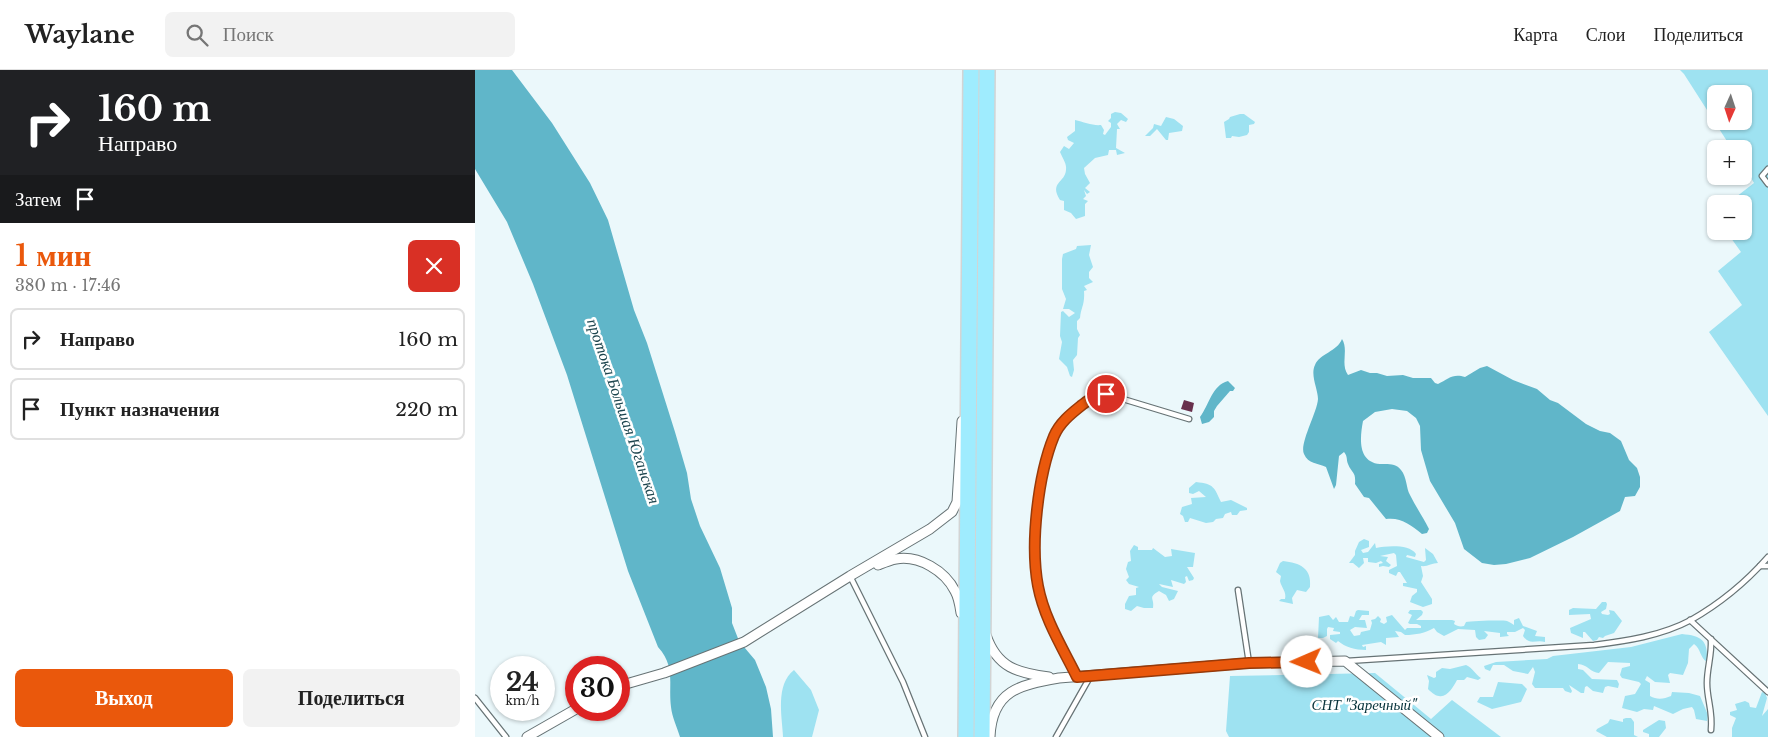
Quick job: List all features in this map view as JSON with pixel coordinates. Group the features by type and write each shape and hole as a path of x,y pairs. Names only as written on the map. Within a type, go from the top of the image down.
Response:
{"highway":[{"path":"967,737 971,70"},
{"path":"982,737 987,70"}],"street":[{"path":"861,571 930,529 952,512 957,502 970,311"},
{"path":"630,683 664,673 744,642 850,576 897,559 911,559 925,563 938,570 948,580 959,599 967,650"},
{"path":"983,614 988,642 1000,660 1009,667 1028,674 1059,678"},
{"path":"990,737 991,722 1002,699 1019,687 1033,683 1091,675 1249,663 1345,661 1439,737"},
{"path":"527,737 565,715"}],"lane":[{"path":"1768,170 1762,176 1768,184"},
{"path":"1077,677 1043,607 1035,559 1041,489 1055,435 1071,413 1089,399 1101,394 1189,419"},
{"path":"1345,661 1594,645 1626,641 1659,632 1690,620 1728,595 1768,557"},
{"path":"1760,566 1768,566"},
{"path":"850,576 903,682 925,737"},
{"path":"1238,590 1249,663"},
{"path":"1690,620 1768,692"},
{"path":"1711,640 1712,653 1707,684 1708,698 1712,711 1711,730"},
{"path":"1057,737 1091,675"},
{"path":"475,698 506,737"}],"green space":[{"path":"1680,70 1768,70 1768,416 1709,332 1742,305 1718,271 1741,252 1732,240 1752,240 1752,195 1739,195 1754,183 1752,180 1752,140 1726,140 1720,130 1753,130 1753,85 1707,85 1707,110"},
{"path":"1115,112 1121,113 1128,119 1126,122 1121,120 1117,124 1120,129 1117,129 1116,148 1125,153 1117,155 1116,150 1109,150 1108,155 1095,158 1084,168 1090,183 1085,188 1090,192 1087,194 1084,190 1086,196 1083,199 1088,201 1085,204 1085,216 1076,219 1071,213 1064,210 1064,201 1060,200 1056,190 1066,170 1060,152 1064,146 1069,149 1074,143 1068,140 1067,137 1075,131 1075,120 1101,125 1105,135 1111,127 1111,123 1108,121 1111,118 1111,114"},
{"path":"1244,114 1255,122 1254,124 1249,125 1247,135 1226,138 1224,122 1230,117"},
{"path":"1166,117 1174,119 1183,126 1182,131 1169,133 1168,140 1157,129 1150,136 1145,136 1153,128 1154,124 1161,126"},
{"path":"1091,245 1089,255 1093,267 1089,272 1089,278 1093,282 1084,286 1087,290 1084,291 1080,318 1077,321 1077,329 1080,335 1078,338 1077,355 1073,360 1074,370 1072,377 1067,367 1059,359 1062,342 1060,336 1061,312 1063,311 1069,317 1075,313 1069,309 1063,309 1066,299 1062,289 1062,259 1063,254 1076,249 1077,246"},
{"path":"1196,482 1213,487 1221,502 1231,500 1247,508 1247,510 1240,511 1237,515 1232,515 1231,512 1225,514 1223,518 1216,519 1213,522 1206,523 1190,518 1188,522 1185,522 1180,514 1182,507 1192,504 1191,498 1206,497 1199,491 1193,494 1189,493 1189,488"},
{"path":"1364,539 1369,541 1369,547 1361,550 1363,553 1368,552 1375,543 1376,548 1403,547 1416,554 1415,557 1407,555 1406,557 1424,562 1426,560 1425,548 1433,554 1438,563 1421,566 1423,576 1421,582 1432,599 1432,604 1423,607 1410,602 1417,589 1403,586 1403,583 1407,583 1400,572 1396,576 1389,573 1389,570 1397,566 1394,553 1380,556 1388,557 1386,561 1391,565 1389,567 1379,567 1379,564 1383,563 1381,561 1376,563 1368,562 1368,558 1363,558 1364,563 1359,568 1353,563 1349,563 1355,555 1359,542"},
{"path":"1134,545 1138,547 1138,550 1152,550 1153,548 1165,557 1172,556 1171,549 1195,553 1193,567 1187,567 1194,578 1193,580 1189,581 1187,576 1185,577 1186,582 1184,584 1171,580 1173,587 1159,584 1162,587 1178,591 1174,599 1169,601 1166,595 1159,591 1155,593 1152,597 1153,608 1137,606 1131,611 1125,609 1129,596 1136,595 1136,588 1139,587 1129,584 1126,580 1129,577 1126,569 1128,562 1131,561 1130,551"},
{"path":"1283,561 1300,565 1309,575 1310,587 1306,592 1297,590 1292,598 1293,604 1279,601 1285,599 1285,592 1280,581 1281,576 1276,572"},
{"path":"1602,602 1607,604 1606,609 1601,612 1602,614 1608,615 1610,614 1609,610 1614,611 1622,621 1614,633 1603,638 1599,637 1593,641 1585,632 1583,632 1583,638 1571,633 1570,628 1591,619 1590,614 1569,615 1569,610 1573,608 1596,609"},
{"path":"1358,610 1369,611 1369,615 1362,615 1359,620 1365,620 1367,628 1355,627 1350,630 1354,636 1370,630 1371,620 1378,616 1381,619 1380,622 1384,624 1387,622 1386,617 1392,615 1405,630 1407,628 1421,628 1417,624 1408,623 1412,615 1408,613 1410,610 1421,610 1423,612 1422,615 1416,620 1452,620 1455,621 1454,624 1457,626 1464,626 1466,622 1487,621 1507,621 1514,625 1514,620 1519,618 1523,626 1537,631 1535,636 1545,637 1545,642 1528,641 1523,636 1525,630 1523,628 1515,632 1507,632 1509,636 1500,637 1500,633 1484,631 1488,635 1485,639 1479,640 1476,637 1475,630 1458,629 1444,636 1434,628 1413,635 1405,635 1395,631 1399,637 1386,638 1386,645 1381,642 1362,645 1363,647 1366,646 1366,650 1351,648 1330,639 1330,635 1340,634 1340,632 1333,631 1334,628 1328,627 1327,636 1318,638 1319,617 1329,615 1333,620 1336,617 1339,622 1348,622 1350,616 1354,617"},
{"path":"1682,634 1695,636 1703,641 1707,662 1694,644 1689,649 1688,663 1683,675 1670,673 1668,675 1670,683 1655,682 1647,676 1645,680 1650,683 1650,696 1655,698 1661,699 1671,696 1672,692 1700,696 1708,715 1707,721 1696,719 1692,707 1673,714 1654,706 1653,710 1644,709 1637,712 1622,708 1625,696 1635,694 1641,684 1622,678 1620,675 1622,668 1630,666 1630,663 1608,662 1599,673 1578,664 1578,669 1583,670 1592,679 1617,680 1618,688 1605,687 1603,693 1593,691 1587,686 1584,693 1569,685 1571,693 1563,688 1535,688 1532,684 1535,672 1533,667 1528,674 1513,671 1504,665 1493,665 1490,671 1485,669 1484,666 1496,662 1547,659 1553,656 1631,647"},
{"path":"1466,665 1481,678 1478,680 1467,677 1464,680 1457,680 1450,691 1442,696 1436,695 1428,689 1429,681 1427,675 1434,678 1436,677 1436,672 1442,668 1450,669"},
{"path":"794,670 811,690 819,710 812,737 783,737 782,692 788,676"},
{"name":"СНТ \"Заречный\"","path":"1375,673 1431,719 1452,700 1501,737 1229,737 1226,731 1230,676"},
{"path":"1498,682 1522,684 1527,689 1521,702 1492,709 1477,702 1480,697 1493,697"},
{"path":"1762,692 1765,693 1767,698 1762,716 1768,709 1768,737 1732,737 1732,728 1736,718 1730,715 1730,712 1737,710 1735,704 1745,701 1749,703 1750,707 1756,708"},
{"path":"1631,718 1634,722 1634,735 1638,737 1607,737 1596,731 1608,723 1610,719 1623,722 1623,719"},
{"path":"1659,720 1665,721 1666,728 1659,737 1649,737 1649,734 1643,732 1643,730"}],"water":[{"name":"протока Большая Юганская","path":"475,70 512,70 552,123 590,183 608,220 634,310 647,343 675,432 687,473 691,499 700,526 720,568 732,608 732,623 739,641 755,660 766,687 771,709 773,737 680,737 673,718 667,661 658,647 628,571 567,375 533,284 507,222 475,169"},
{"path":"1342,339 1348,375 1361,370 1387,376 1403,375 1413,378 1431,378 1438,384 1454,376 1465,377 1487,366 1513,380 1537,389 1586,424 1600,431 1610,433 1621,441 1629,460 1637,468 1640,477 1640,487 1635,496 1625,497 1620,511 1530,558 1506,564 1482,563 1464,549 1455,523 1430,481 1421,450 1420,426 1416,418 1407,411 1392,409 1375,412 1363,421 1361,434 1362,448 1367,459 1380,464 1394,465 1401,470 1410,495 1429,529 1427,533 1422,534 1401,520 1386,519 1369,498 1364,497 1355,484 1354,475 1344,452 1339,456 1334,489 1326,467 1311,461 1304,454 1304,443 1318,399 1314,378 1315,365 1317,361 1336,347"},
{"path":"1228,381 1235,388 1217,406 1214,411 1214,417 1209,422 1202,424 1200,417 1214,391"}],"building":[{"path":"1184,400 1194,403 1192,412 1181,409"}],"route":[{"path":"1106,394 1089,399 1071,413 1055,435 1047,459 1041,489 1036,534 1035,559 1043,607 1077,677 1249,663 1307,662"}]}
